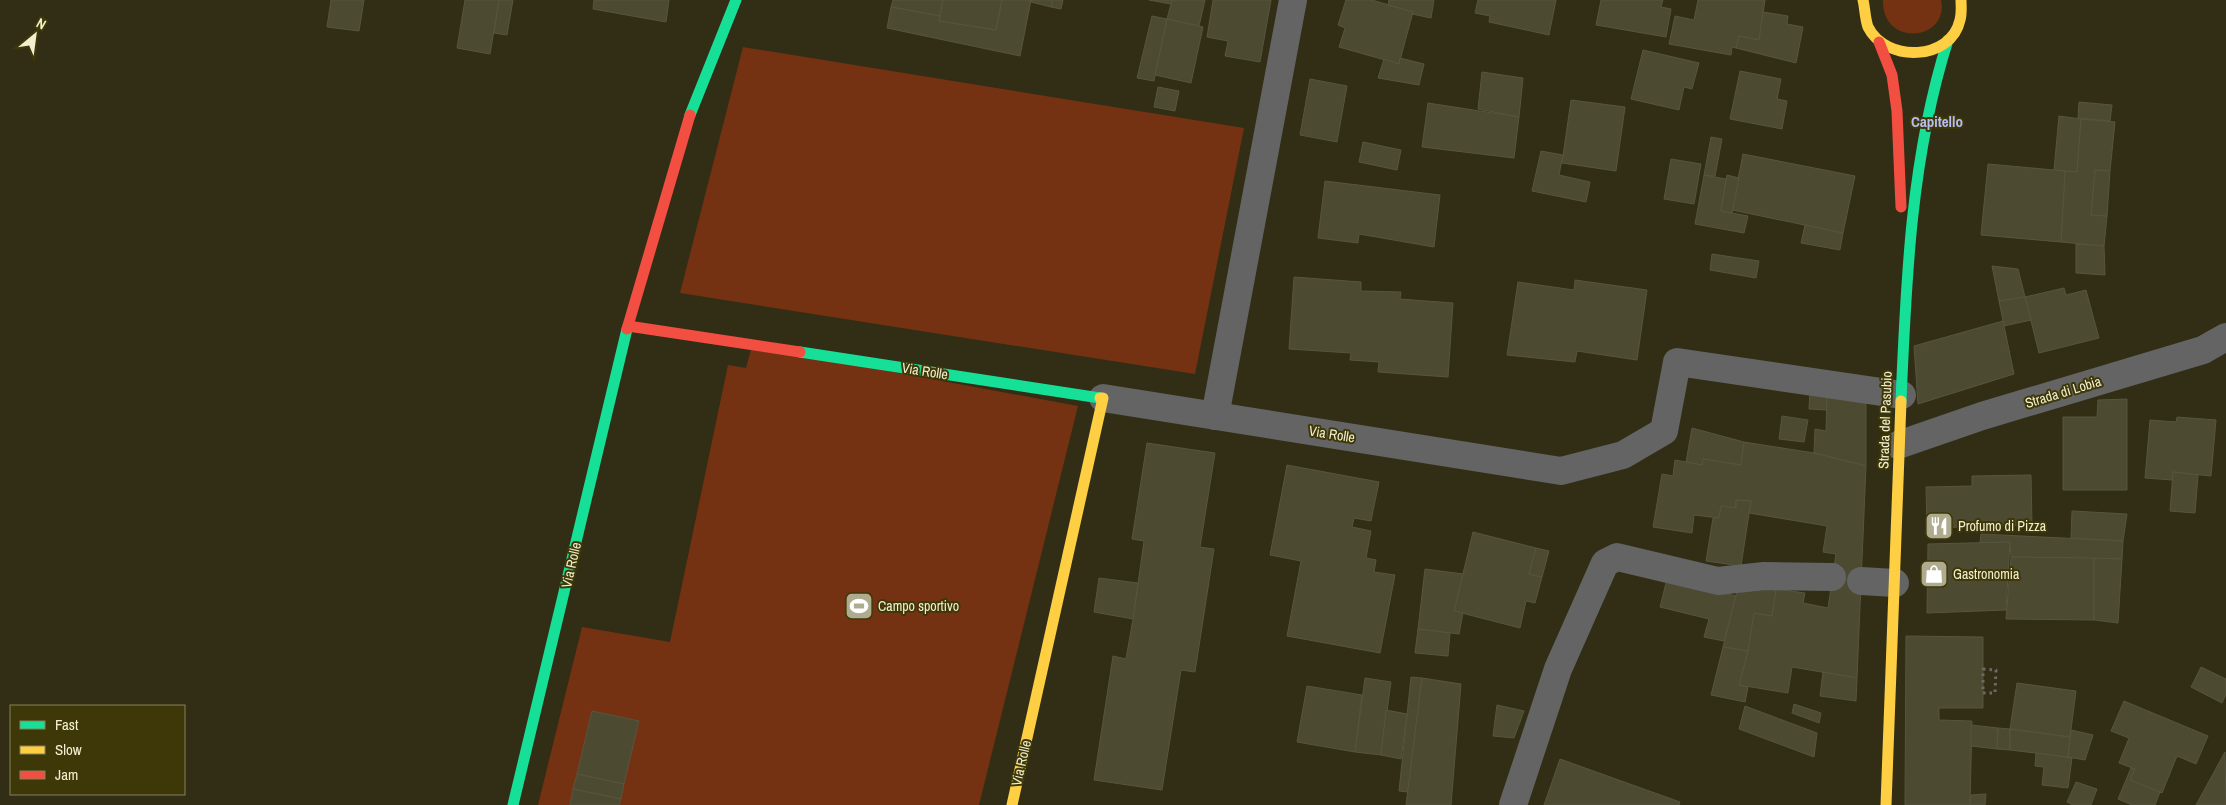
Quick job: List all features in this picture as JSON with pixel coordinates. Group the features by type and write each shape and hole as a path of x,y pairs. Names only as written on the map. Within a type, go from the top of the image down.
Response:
{"street":[{"name":"Via Rolle","path":"513,805 628,326 695,98 736,0"},
{"path":"1215,416 1293,0"},
{"path":"1849,0 1863,16 1878,42 1892,75 1898,111 1905,294"},
{"path":"1863,0 1863,16"},
{"name":"Strada del Pasubio","path":"1886,805 1905,294 1923,140 1933,87 1948,40 1958,24 1961,0"},
{"path":"1878,42 1895,52 1913,55 1932,51 1948,40"},
{"name":"Via Rolle","path":"628,326 1561,470 1624,454 1664,431 1677,362 1902,395"},
{"name":"Strada di Lobia","path":"1898,445 1982,416 2204,350 2226,337"},
{"name":"Via Rolle","path":"1012,805 1103,398"},
{"path":"1513,805 1558,669 1604,563 1617,557 1718,581 1764,576 1832,577"},
{"path":"1861,581 1895,582"}],"path":[{"path":"1983,669 1996,670 1994,693 1983,693 1983,669"}],"shaded area":[{"path":"1883,0 1941,0 1941,13 1936,24 1926,30 1915,33 1903,32 1893,26 1886,16"},
{"path":"743,47 1244,128 1195,374 680,293"},
{"name":"Campo sportivo","path":"752,346 1078,406 979,805 538,805 582,627 670,642 728,365 746,368"}],"building":[{"path":"331,0 364,0 359,31 327,27"},
{"path":"465,0 499,0 490,54 457,48"},
{"path":"499,0 513,0 507,35 494,33"},
{"path":"594,0 669,0 666,22 593,9"},
{"path":"893,0 943,0 940,16 891,7"},
{"path":"943,0 1002,0 996,30 939,21"},
{"path":"1002,0 1031,0 1020,56 887,28 891,7 940,16 939,21 996,30"},
{"path":"1031,0 1053,0 1051,7 1031,2"},
{"path":"1053,0 1063,0 1061,9 1051,7"},
{"path":"1149,0 1172,0 1171,4"},
{"path":"1172,0 1205,0 1199,26 1167,19"},
{"path":"1213,0 1271,0 1260,62 1225,56 1228,41 1207,37"},
{"path":"1346,0 1372,0 1413,12 1399,64 1339,47 1345,28 1338,25"},
{"path":"1389,0 1434,0 1431,18 1412,14 1413,12 1388,5"},
{"path":"1478,0 1556,0 1549,35 1489,22 1490,16 1475,13"},
{"path":"1601,0 1663,0 1661,7 1671,9 1666,37 1596,25"},
{"path":"1698,0 1765,0 1759,40 1739,36 1736,48 1732,47 1731,55 1669,44 1675,16 1694,20"},
{"path":"1763,12 1788,16 1787,24 1803,27 1796,63 1736,48 1739,36 1759,40"},
{"path":"1152,16 1167,19 1154,81 1137,78"},
{"path":"1167,19 1203,27 1191,83 1155,75"},
{"path":"1643,50 1699,63 1692,89 1684,87 1679,110 1631,99"},
{"path":"1400,58 1424,64 1419,85 1378,78 1384,59 1399,64"},
{"path":"1740,71 1781,79 1777,99 1787,101 1782,129 1730,119"},
{"path":"1482,72 1523,78 1519,117 1478,109"},
{"path":"1310,79 1347,86 1337,142 1300,135"},
{"path":"1158,87 1179,91 1175,111 1154,107"},
{"path":"1571,100 1625,107 1616,171 1562,163"},
{"path":"2079,102 2112,105 2110,121 2078,118"},
{"path":"1428,103 1519,117 1514,158 1422,147"},
{"path":"2059,116 2081,119 2077,172 2054,170"},
{"path":"2081,119 2115,122 2110,171 2095,170 2091,215 2107,216 2104,246 2061,242 2065,171 2077,172"},
{"path":"1711,137 1722,139 1715,176 1704,175"},
{"path":"1363,142 1401,150 1397,170 1359,162"},
{"path":"1541,151 1563,155 1559,175 1590,182 1586,202 1532,191"},
{"path":"1743,154 1855,176 1843,233 1732,210"},
{"path":"1671,159 1701,164 1694,204 1664,199"},
{"path":"1988,164 2065,171 2061,242 1981,235"},
{"path":"2095,170 2110,171 2107,216 2091,215"},
{"path":"1704,175 1726,179 1721,211 1748,216 1744,233 1695,224"},
{"path":"1727,175 1739,178 1732,213 1721,211"},
{"path":"1325,181 1440,195 1434,247 1359,234 1358,243 1318,238"},
{"path":"1805,225 1843,233 1840,250 1801,243"},
{"path":"2076,244 2104,246 2105,275 2076,273"},
{"path":"1712,254 1759,261 1756,278 1710,270"},
{"path":"1992,266 2018,269 2025,297 1999,301"},
{"path":"1294,277 1361,282 1361,291 1401,292 1400,299 1453,303 1448,377 1378,372 1379,362 1350,360 1351,353 1289,349"},
{"path":"1575,280 1647,290 1637,360 1577,351 1575,362 1507,355 1518,282 1574,290"},
{"path":"2064,288 2066,295 2086,290 2099,338 2039,353 2025,297"},
{"path":"2025,297 2031,320 2004,326 1999,301"},
{"path":"2003,321 2014,374 1918,404 1914,346"},
{"path":"1810,390 1827,392 1827,410 1809,409"},
{"path":"1827,392 1866,398 1866,466 1814,453 1815,429 1826,431"},
{"path":"2127,399 2127,490 2063,490 2063,417 2097,417 2098,400"},
{"path":"1782,416 1808,420 1804,442 1779,439"},
{"path":"2177,417 2216,420 2211,476 2173,472 2172,480 2145,478 2150,420 2176,422"},
{"path":"1692,428 1744,442 1741,465 1703,459 1702,465 1686,462"},
{"path":"1744,442 1814,453 1866,466 1857,678 1792,667 1788,693 1739,685 1754,613 1772,616 1776,589 1805,593 1803,603 1828,608 1836,554 1823,552 1827,526 1749,513 1751,501 1736,500 1736,508 1721,506 1719,518 1694,515 1692,533 1653,527 1662,474 1673,476 1675,460 1702,465 1703,459 1741,465"},
{"path":"1147,443 1215,453 1200,547 1214,549 1195,672 1181,670 1162,790 1094,780 1113,656 1126,659 1133,619 1144,541 1132,539"},
{"path":"1287,465 1379,482 1371,521 1354,518 1352,527 1371,531 1366,558 1376,560 1374,572 1395,575 1380,653 1287,636 1301,561 1270,555"},
{"path":"2173,472 2198,475 2195,513 2170,511"},
{"path":"2031,475 2032,525 1927,528 1926,487 1972,486 1972,476"},
{"path":"1736,500 1751,501 1741,566 1706,561 1713,518 1719,518 1721,506 1736,508"},
{"path":"2072,511 2127,514 2123,541 2071,538"},
{"path":"1473,532 1536,548 1529,574 1542,577 1535,603 1526,601 1520,628 1454,611"},
{"path":"1981,534 2123,541 2122,559 2011,557 2010,542 1980,543"},
{"path":"2010,542 2006,610 1927,613 1928,544"},
{"path":"1536,548 1549,551 1542,577 1529,574"},
{"path":"2011,557 2094,558 2094,620 2006,619"},
{"path":"2094,558 2122,559 2118,623 2094,620"},
{"path":"1425,569 1463,574 1454,611 1463,613 1459,634 1418,629"},
{"path":"1099,578 1138,583 1133,619 1094,612"},
{"path":"1667,579 1736,596 1724,641 1704,637 1709,619 1660,607"},
{"path":"1760,586 1776,589 1772,616 1754,613 1748,651 1723,647 1738,587 1759,591"},
{"path":"1418,629 1450,633 1448,656 1415,653"},
{"path":"1906,636 1983,637 1983,708 1939,708 1939,720 1972,721 1970,805 1905,805"},
{"path":"1723,647 1748,651 1739,685 1748,687 1745,702 1711,695"},
{"path":"2201,667 2226,679 2226,694 2222,703 2191,687"},
{"path":"1823,672 1857,678 1856,701 1820,696"},
{"path":"1411,677 1422,678 1408,792 1399,791"},
{"path":"1365,678 1391,682 1381,755 1355,752"},
{"path":"1422,678 1461,684 1451,805 1406,805"},
{"path":"2017,683 2076,691 2070,737 2010,729"},
{"path":"1307,686 1362,695 1355,752 1297,742"},
{"path":"2124,701 2208,736 2196,764 2177,756 2162,793 2130,780 2135,769 2119,763 2129,738 2111,731"},
{"path":"1794,704 1821,713 1819,723 1792,713"},
{"path":"1497,705 1524,711 1514,738 1493,736"},
{"path":"1745,706 1817,733 1814,757 1739,729"},
{"path":"1386,710 1407,714 1401,759 1381,755"},
{"path":"592,711 639,721 624,784 577,774"},
{"path":"1971,725 1998,728 1997,749 1971,746"},
{"path":"1998,728 2010,729 2010,750 1997,749"},
{"path":"2010,729 2070,737 2068,757 2010,750"},
{"path":"2071,730 2093,735 2085,760 2068,757"},
{"path":"2225,752 2226,805 2196,805"},
{"path":"2036,753 2072,758 2068,788 2042,785 2044,767 2035,766"},
{"path":"1560,759 1680,802 1679,805 1544,805"},
{"path":"2131,768 2135,769 2130,780 2160,792 2155,805 2132,805 2118,799"},
{"path":"577,774 624,784 621,799 573,789"},
{"path":"2076,782 2097,789 2091,805 2073,805 2067,802"},
{"path":"573,789 621,799 619,805 570,805"},
{"path":"1986,794 1985,805 1970,805 1971,795"}],"traffic: fast":[{"path":"690,115 736,0"},
{"path":"1901,401 1912,219 1926,128 1948,40"},
{"path":"513,805 627,329"},
{"path":"800,352 1100,398"}],"traffic: slow":[{"path":"1863,0 1868,27 1877,39 1889,47 1917,52 1932,50 1954,34 1961,17 1961,0"},
{"path":"1012,805 1103,398 1100,398"},
{"path":"1886,805 1901,401"}],"traffic: jam":[{"path":"1879,42 1892,75 1897,111 1901,207"},
{"path":"627,329 690,115"},
{"path":"628,326 800,352"}],"place":[{"name":"Profumo di Pizza","path":"1939,526"},
{"name":"Gastronomia","path":"1934,574"},
{"name":"Campo sportivo","path":"859,606"}],"district":[{"name":"Capitello","path":"1937,121"}]}
